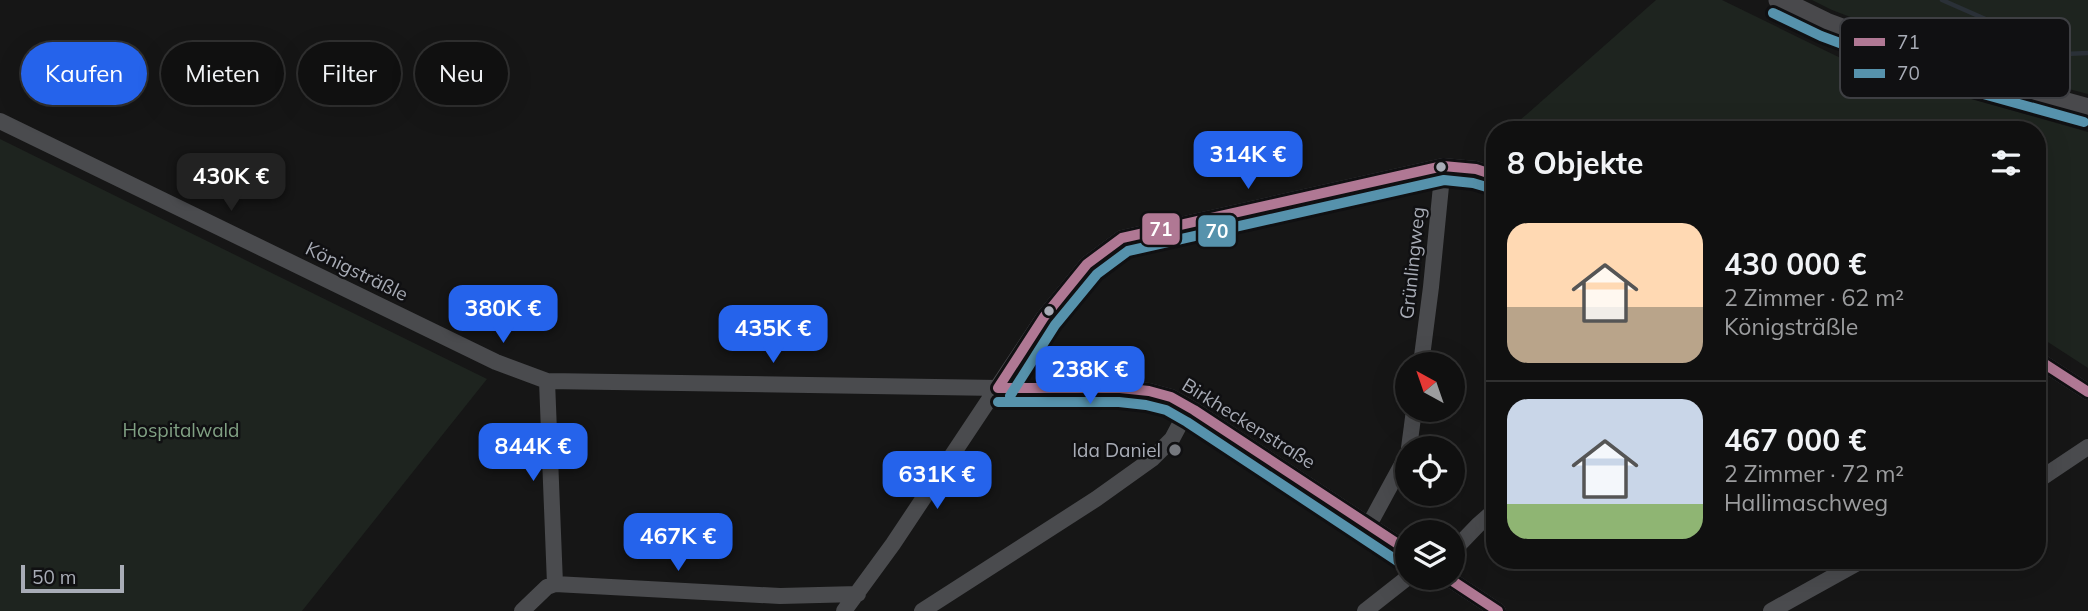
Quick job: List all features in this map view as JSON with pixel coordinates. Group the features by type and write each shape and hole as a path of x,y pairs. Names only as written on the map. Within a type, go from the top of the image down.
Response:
{"main road":[{"path":"1779,0 1840,28"},
{"path":"2049,98 2088,109"}],"street":[{"name":"Königsträßle","path":"0,121 496,362 547,381"},
{"path":"844,611 1044,317 1087,264 1122,238 1443,166 1486,172"},
{"name":"Grünlingweg","path":"1422,352 1443,166"},
{"path":"2046,365 2088,392"},
{"name":"Birkheckenstraße","path":"547,381 1120,388 1160,394 1189,407 1395,542"},
{"path":"547,381 555,584"},
{"path":"922,611 1096,499 1152,459 1171,439 1189,407"},
{"path":"2046,475 2088,447"},
{"path":"1369,525 1395,477"},
{"path":"1465,538 1486,518"},
{"path":"1771,611 1847,569"},
{"path":"522,611 547,587 555,584 780,596 858,594"},
{"path":"1365,611 1395,587"},
{"path":"1465,589 1498,611"}],"green space":[{"path":"1656,0 1722,0 1840,58 1840,98 1969,98 2088,132 2088,368 2046,341 2046,121 1519,121"},
{"path":"1812,0 2088,0 2088,94 2070,89 2070,18 1853,18"},
{"name":"Hospitalwald","path":"0,139 487,379 302,611 0,611"}],"waterway":[{"path":"1942,0 1983,18"},
{"path":"2070,54 2088,53"}],"transit line":[{"name":"70","path":"1773,13 1840,43"},
{"name":"70","path":"1998,98 2084,122"},
{"name":"71","path":"998,388 1044,317 1087,264 1122,238 1443,166 1486,172"},
{"name":"70","path":"1010,396 1055,325 1097,274 1128,251 1444,180 1486,187"},
{"name":"71","path":"2046,365 2088,392"},
{"name":"71","path":"998,388 1120,388 1171,397 1395,542"},
{"name":"70","path":"998,402 1119,402 1166,410 1395,559"},
{"name":"71","path":"1465,589 1498,611"}],"place":[{"name":"Ida Daniel","path":"1175,450"}]}
